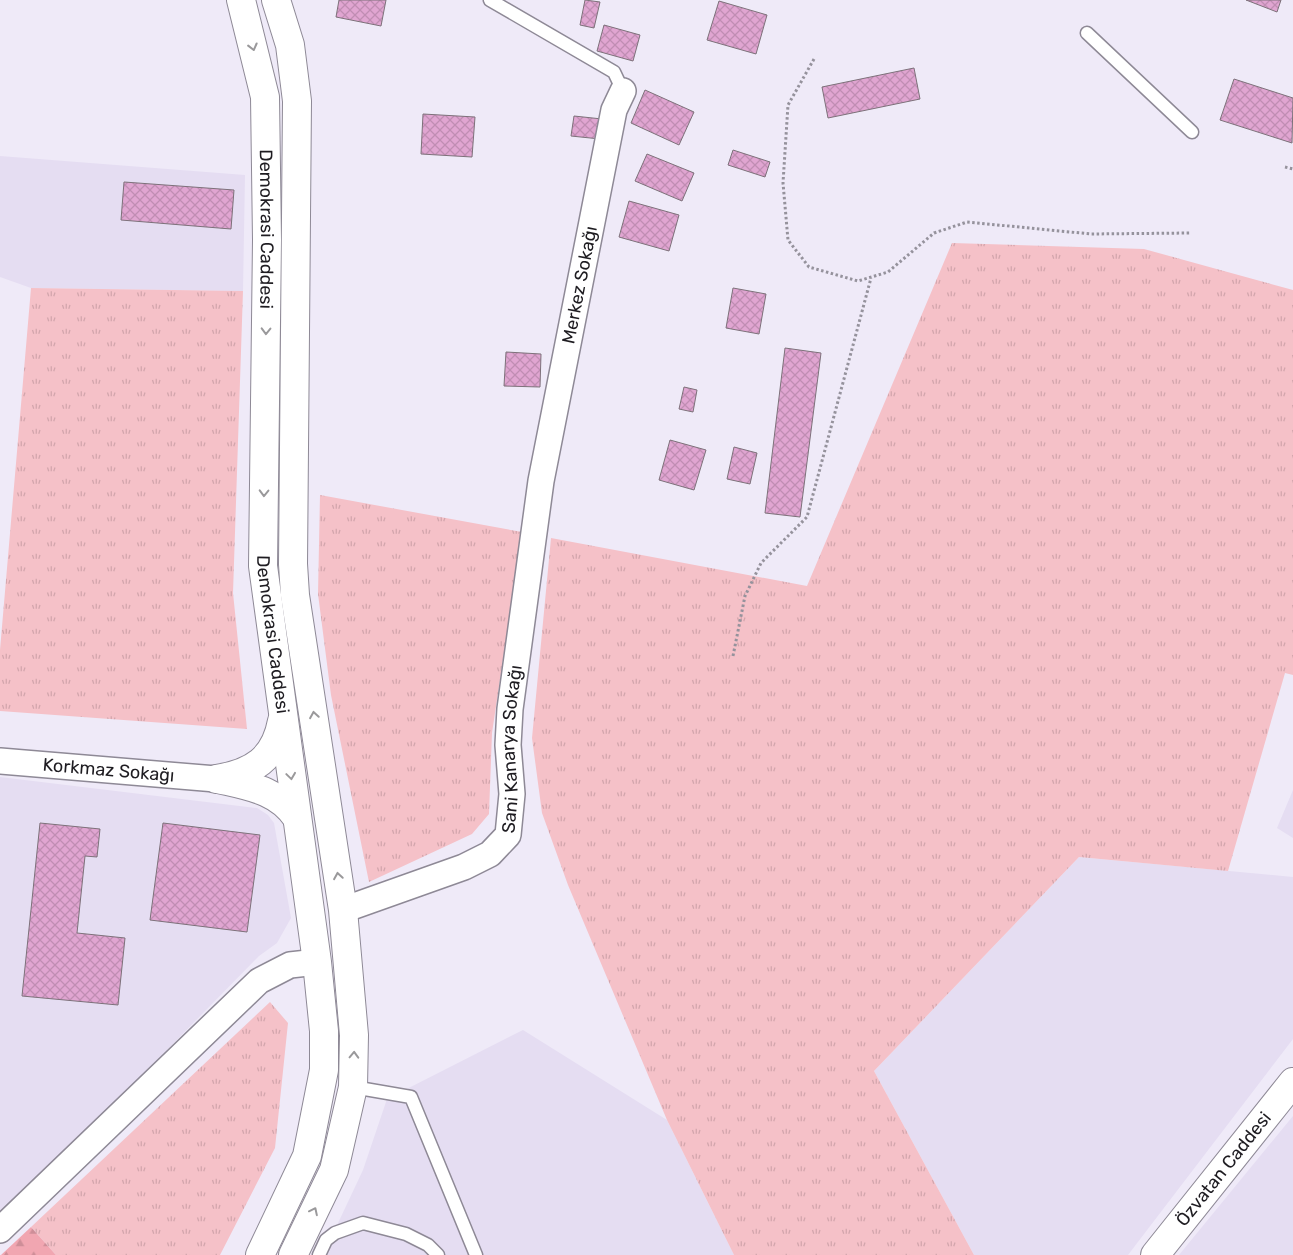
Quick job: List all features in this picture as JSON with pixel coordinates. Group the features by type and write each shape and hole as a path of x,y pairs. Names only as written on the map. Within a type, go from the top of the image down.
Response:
{"main road":[{"name":"Demokrasi Caddesi","path":"241,0 265,97 267,240 263,566 317,962 324,1032 324,1070 319,1105 307,1156 260,1255"},
{"name":"Demokrasi Caddesi","path":"276,0 290,45 297,101 295,588 343,910 354,1035 353,1087 334,1170 293,1255"},
{"path":"216,779 243,772 264,760 279,738 283,717"},
{"path":"216,779 255,788 271,794 290,808 297,818"},
{"name":"Özvatan Caddesi","path":"1155,1255 1293,1082"}],"street":[{"name":"Merkez Sokağı","path":"541,481 614,110 623,91"},
{"name":"Sani Kanarya Sokağı","path":"343,910 464,867 490,854 508,835 512,794 508,745 510,709 541,481"},
{"name":"Korkmaz Sokağı","path":"0,761 216,779"},
{"path":"0,1230 259,981 290,965 317,962"}],"lane":[{"path":"490,0 614,72 623,91"},
{"path":"1088,33 1192,132"},
{"path":"353,1087 412,1097 476,1255"},
{"path":"319,1255 326,1240 335,1233 362,1222 406,1234 428,1246 438,1255"}],"path":[{"path":"814,59 788,105 783,183 788,240 809,267 858,281 888,272 934,233 966,222 1091,234 1190,234"},
{"path":"1285,167 1293,169"},
{"path":"732,656 745,596 761,563 806,517 871,277"}],"shaded area":[{"path":"0,156 245,175 243,291 31,288 0,277"},
{"path":"0,777 257,808 268,815 274,823 291,918 277,943 259,956 62,1157 0,1214"},
{"path":"1293,790 1293,838 1277,828"},
{"path":"1079,857 1293,877 1293,1039 1128,1255 974,1255 874,1071"},
{"path":"523,1030 667,1120 734,1255 323,1255 363,1170 387,1099"},
{"path":"1293,1116 1293,1255 1179,1255"}],"green space":[{"path":"952,243 1144,249 1293,290 1293,675 1285,673 1228,871 1079,857 874,1071 974,1255 734,1255 667,1120 568,885 542,813 532,738 551,538 807,586"},
{"path":"31,288 243,291 233,593 247,729 0,711 0,650"},
{"path":"320,495 522,532 492,733 489,814 472,834 369,882 331,695 318,594"},
{"path":"270,1002 288,1023 275,1148 220,1255 56,1255 31,1227"},
{"path":"31,1227 56,1255 1,1255"}],"building":[{"path":"339,0 386,0 381,26 336,17"},
{"path":"585,0 600,2 594,28 580,25"},
{"path":"1246,0 1281,0 1277,12"},
{"path":"719,1 767,15 756,54 707,40"},
{"path":"604,25 640,35 633,61 597,51"},
{"path":"914,68 920,99 828,118 822,87"},
{"path":"1234,79 1293,98 1292,143 1220,120"},
{"path":"645,90 694,112 679,145 631,123"},
{"path":"423,114 475,117 472,157 421,154"},
{"path":"574,116 602,119 600,139 571,136"},
{"path":"733,150 770,162 765,177 728,165"},
{"path":"647,154 694,173 682,201 635,181"},
{"path":"124,182 234,190 231,229 121,220"},
{"path":"629,201 679,215 669,251 619,237"},
{"path":"733,288 766,294 759,334 726,328"},
{"path":"785,348 821,353 800,517 765,513"},
{"path":"506,352 541,354 540,387 504,386"},
{"path":"684,387 697,390 693,412 679,409"},
{"path":"670,440 706,450 694,490 659,480"},
{"path":"734,447 757,453 750,484 727,479"},
{"path":"40,823 100,829 97,857 85,856 77,933 125,938 118,1005 22,996"},
{"path":"163,823 260,835 247,932 150,920"}]}
